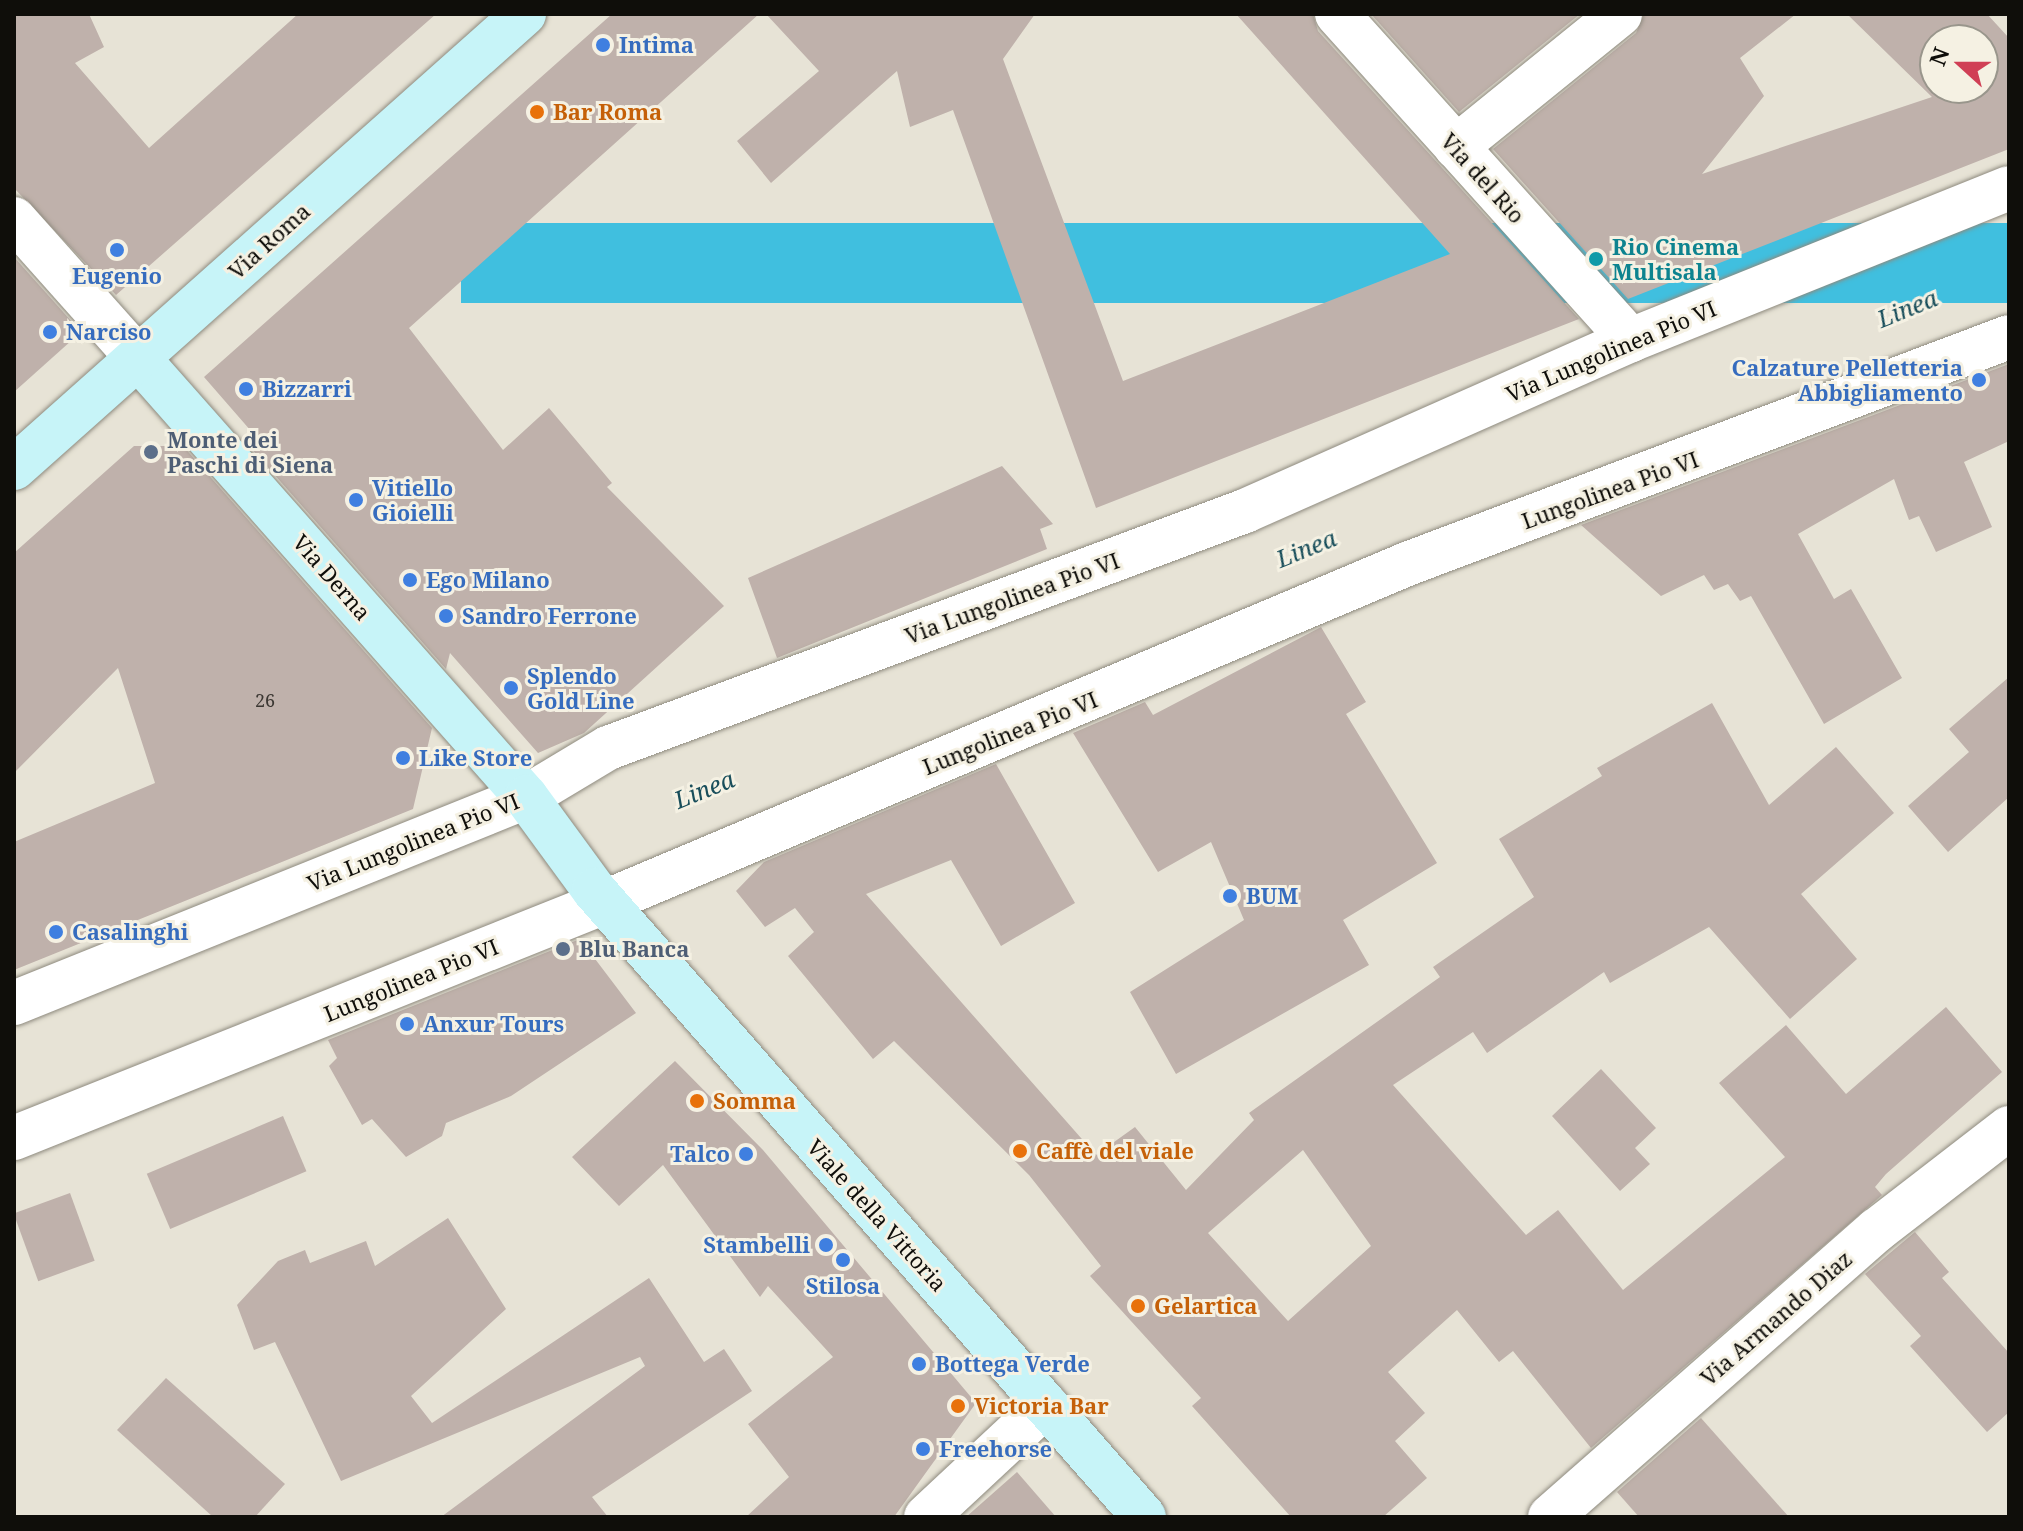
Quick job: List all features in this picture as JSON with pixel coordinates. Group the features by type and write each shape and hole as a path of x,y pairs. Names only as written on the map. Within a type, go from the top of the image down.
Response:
{"street":[{"name":"Via Roma","path":"14,468 524,14"},
{"name":"Via del Rio","path":"1337,14 1631,340"},
{"path":"1456,147 1620,14"},
{"name":"Via Lungolinea Pio VI","path":"14,1003 526,797 608,748 1245,511 1631,340 2009,188"},
{"path":"14,219 138,358"},
{"name":"Lungolinea Pio VI","path":"14,1138 605,902 1407,564 2009,337"},
{"name":"Via Derna","path":"138,358 526,797"},
{"name":"Viale della Vittoria","path":"526,797 605,902 1144,1517"},
{"name":"Via Armando Diaz","path":"1550,1517 1877,1230 2009,1128"},
{"path":"926,1517 1046,1405"}],"water":[{"path":"461,223 2009,223 2009,303 461,303"}],"building":[{"path":"14,14 89,14 104,47 75,63 149,148 298,14 436,14 116,295 14,188"},
{"path":"612,14 759,14 409,328 503,450 549,408 612,483 607,487 724,606 584,733 538,753 450,653 446,669 250,447 265,447 204,377"},
{"path":"766,14 1035,14 1003,59 1123,381 1450,254 1236,14 1313,14 1318,31 1579,319 1096,508 953,110 910,127 897,71 771,183 737,141 819,71"},
{"path":"1371,14 1580,14 1459,112"},
{"path":"1644,14 1796,14 1740,58 1764,96 1702,174 1919,101 1919,104 1999,104 1999,27 2009,38 2009,149 1628,299 1493,149 1636,33"},
{"path":"1847,14 1987,14 1996,24 1919,24 1919,84"},
{"path":"14,257 81,332 14,392"},
{"path":"2009,364 2009,441 1964,462 1992,527 1936,552 1919,516 1909,520 1894,479 1798,534 1834,599 1851,589 1902,678 1824,724 1751,596 1740,601 1728,584 1714,590 1704,575 1661,596 1581,525"},
{"path":"134,446 183,446 432,728 413,809 14,970 14,842 155,783 118,668 14,773 14,553"},
{"path":"1002,466 1053,524 1040,529 1047,549 777,658 748,578"},
{"path":"1321,627 1366,702 1346,714 1437,863 1343,920 1369,965 1176,1074 1130,992 1244,920 1211,842 1158,872 1073,733 1145,702 1153,715"},
{"path":"2009,677 2009,797 1948,852 1908,806 1969,752 1949,729"},
{"path":"1712,703 1769,805 1836,747 1894,813 1801,894 1857,959 1790,1019 1709,927 1610,983 1604,972 1487,1053 1473,1032 1393,1085 1526,1235 1558,1210 1623,1290 1785,1157 1719,1083 1786,1025 1846,1094 1946,1007 2002,1072 1886,1174 1875,1187 1882,1195 1591,1448 1513,1351 1499,1362 1457,1310 1388,1372 1425,1413 1395,1441 1427,1478 1383,1517 1291,1517 1192,1406 1201,1398 1090,1276 1101,1266 1029,1175 894,1041 873,1059 788,956 814,932 795,908 765,927 736,891 764,862 996,764 1075,903 1001,946 951,860 866,894 1096,1155 1135,1127 1186,1190 1254,1120 1249,1113 1440,977 1433,967 1534,897 1499,839 1602,776 1597,768","holes":["1303,1150 1371,1246 1288,1321 1208,1233"]},
{"path":"580,939 636,1013 511,1096 446,1123 442,1136 406,1157 372,1119 362,1125 329,1066 337,1058 328,1040"},
{"path":"675,1061 763,1150 976,1403 894,1517 746,1517 789,1477 748,1424 833,1357 768,1286 760,1297 663,1165 619,1206 572,1157"},
{"path":"1601,1069 1656,1128 1635,1148 1650,1164 1620,1191 1552,1116"},
{"path":"283,1116 306,1171 170,1229 147,1174"},
{"path":"70,1193 95,1261 38,1281 14,1213"},
{"path":"448,1218 506,1309 411,1396 432,1423 649,1278 704,1362 724,1349 752,1391 592,1497 608,1517 441,1517 645,1366 640,1357 341,1481 275,1342 254,1350 237,1305 278,1261 305,1250 310,1263 366,1241 375,1266"},
{"path":"1915,1232 1949,1272 1942,1278 2009,1353 2009,1412 1987,1432 1910,1346 1921,1336 1865,1274"},
{"path":"166,1378 285,1484 255,1517 213,1517 117,1430"},
{"path":"1701,1418 1789,1517 1639,1517 1617,1492"},
{"path":"1017,1472 1056,1517 966,1517"}],"place":[{"name":"Intima","path":"603,45"},
{"name":"Bar Roma","path":"537,112"},
{"name":"Eugenio","path":"117,250"},
{"name":"Rio Cinema Multisala","path":"1596,259"},
{"name":"Narciso","path":"50,332"},
{"name":"Calzature Pelletteria Abbigliamento","path":"1979,380"},
{"name":"Bizzarri","path":"246,389"},
{"name":"Monte dei Paschi di Siena","path":"151,452"},
{"name":"Vitiello Gioielli","path":"356,500"},
{"name":"Ego Milano","path":"410,580"},
{"name":"Sandro Ferrone","path":"446,616"},
{"name":"Splendo Gold Line","path":"511,688"},
{"name":"Like Store","path":"403,758"},
{"name":"BUM","path":"1230,896"},
{"name":"Casalinghi","path":"56,932"},
{"name":"Blu Banca","path":"563,949"},
{"name":"Anxur Tours","path":"407,1024"},
{"name":"Somma","path":"697,1101"},
{"name":"Caffè del viale","path":"1020,1151"},
{"name":"Talco","path":"746,1154"},
{"name":"Stambelli","path":"826,1245"},
{"name":"Stilosa","path":"843,1260"},
{"name":"Gelartica","path":"1138,1306"},
{"name":"Bottega Verde","path":"919,1364"},
{"name":"Victoria Bar","path":"958,1406"},
{"name":"Freehorse","path":"923,1449"}],"water label":[{"name":"Linea","path":"1907,308"},
{"name":"Linea","path":"1306,548"},
{"name":"Linea","path":"704,789"}]}
